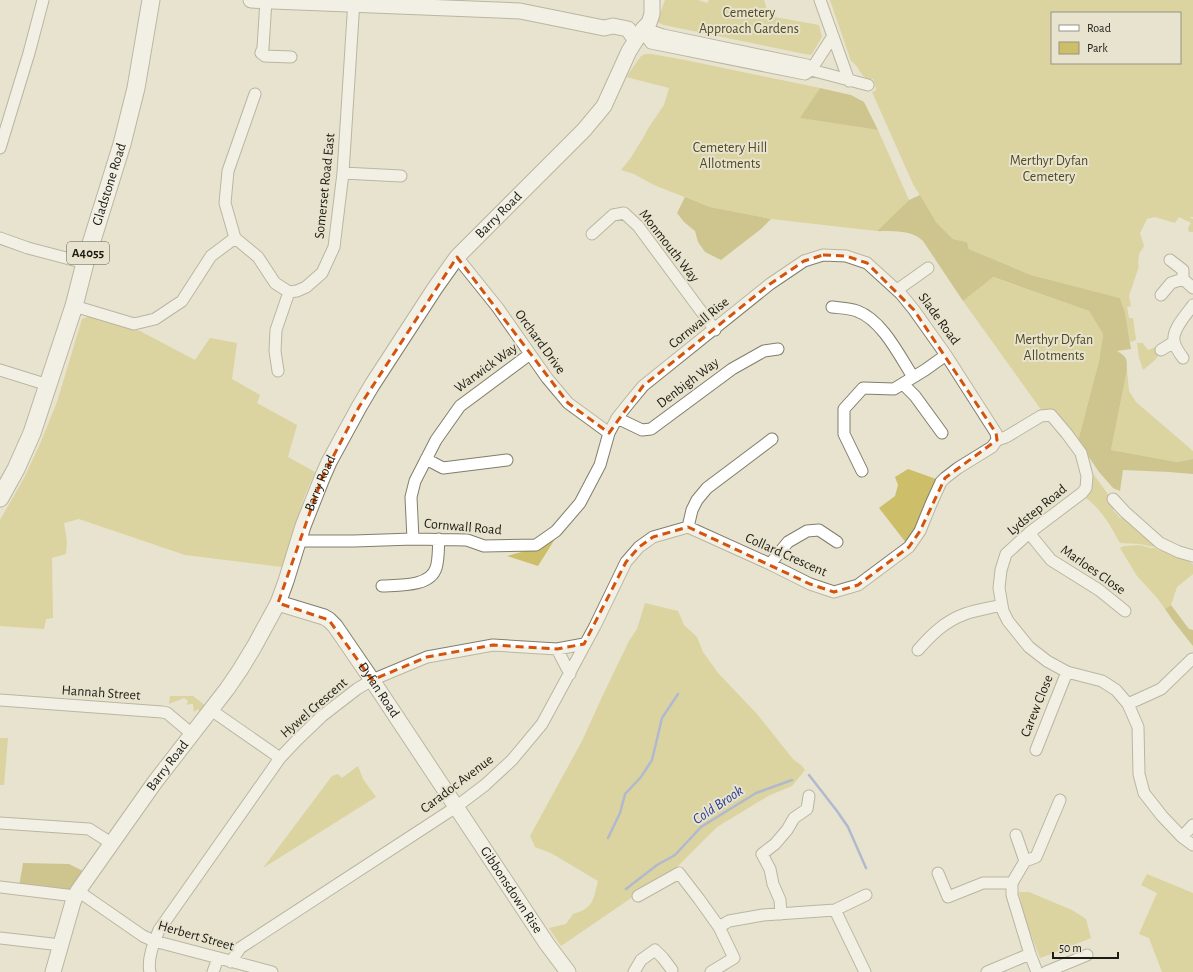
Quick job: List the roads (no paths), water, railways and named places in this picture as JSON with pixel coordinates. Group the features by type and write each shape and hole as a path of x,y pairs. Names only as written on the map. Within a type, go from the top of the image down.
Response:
{"main road":[{"name":"Gladstone Road","path":"0,498 24,453 37,419 74,306 122,144 136,88 151,0"}],"street":[{"path":"0,148 29,53 43,0"},
{"path":"251,0 354,2 520,11 604,28 613,26 628,29 640,34 654,32 807,65 811,70 868,86"},
{"path":"266,0 263,48 261,53 265,56 291,57"},
{"path":"820,0 849,80"},
{"name":"Barry Road","path":"53,972 77,893 155,782 211,710 254,648 278,603 303,526 322,478 359,407 435,288 457,257 584,130 600,112 629,51 651,19 652,1"},
{"name":"Somerset Road East","path":"289,292 297,291 306,287 322,273 334,247 343,173 354,2"},
{"path":"811,70 833,36"},
{"path":"255,94 228,171 224,203 235,238 258,257 275,283 289,292 276,330 275,351 278,371"},
{"path":"343,173 401,176"},
{"name":"Monmouth Way","path":"592,234 613,215 624,213 638,226 715,330"},
{"path":"0,238 28,248 86,263"},
{"path":"74,306 134,324 155,319 182,301 211,256 235,238"},
{"name":"Cornwall Rise","path":"609,433 617,418 643,386 776,280 804,261 824,255"},
{"name":"Slade Road","path":"824,255 846,256 867,263 897,290 914,310 946,355 996,432 997,440"},
{"name":"Orchard Drive","path":"457,257 488,295 547,378 568,403 609,433"},
{"path":"1170,260 1183,270 1183,279 1193,288"},
{"path":"897,290 928,268"},
{"path":"1161,295 1171,283 1183,279"},
{"path":"1183,358 1174,342 1175,334 1181,321 1193,305"},
{"path":"832,307 856,311 873,320 885,335 913,377"},
{"path":"1161,350 1174,342"},
{"name":"Denbigh Way","path":"617,418 642,430 652,429 732,369 764,351 778,349"},
{"name":"Warwick Way","path":"413,539 411,497 415,481 436,440 460,406 530,354"},
{"path":"862,471 844,434 844,409 863,388 894,389 946,355"},
{"path":"0,370 48,385"},
{"path":"903,384 915,396 942,433"},
{"name":"Lydstep Road","path":"1041,416 1051,415 1081,453 1087,476 1086,488 1082,493 1029,533 1006,554 1001,570 999,588 1003,610 1008,621 1029,646 1047,661 1067,672 1102,681 1116,690 1128,704 1138,727 1139,774 1144,792 1162,816 1182,837 1193,845"},
{"name":"Collard Crescent","path":"688,527 810,584 834,592 858,585 909,547 920,531 930,504 941,482 945,478 992,447 997,440 1006,438 1041,416"},
{"name":"Cornwall Road","path":"299,541 439,539 467,540 484,546 536,545 556,531 580,504 600,466 609,433"},
{"path":"688,527 692,510 707,488 772,439"},
{"path":"426,459 443,468 507,460"},
{"path":"1114,499 1125,512 1160,543 1179,552 1193,556"},
{"name":"Caradoc Avenue","path":"231,962 240,948 456,807 485,785 512,760 542,724 595,626 626,562 639,547 653,537 688,527"},
{"path":"770,564 788,542 807,531 820,530 837,542"},
{"name":"Marloes Close","path":"1029,533 1051,560 1099,590 1125,611"},
{"path":"382,586 423,582 434,574 437,567 439,539"},
{"name":"Dyfan Road","path":"278,603 330,620 372,680 456,807"},
{"path":"918,650 942,625 964,614 1002,605"},
{"name":"Hywel Crescent","path":"150,972 149,966 154,941 159,930 280,758 322,716 357,689 372,680 427,657 493,645 557,649 584,644"},
{"path":"557,649 570,674"},
{"path":"1128,704 1161,689 1192,659"},
{"name":"Carew Close","path":"1036,750 1067,672"},
{"name":"Hannah Street","path":"0,700 162,712 167,713 192,734"},
{"path":"211,710 280,758"},
{"path":"781,914 780,900 773,884 770,869 762,854 775,844 794,818 807,809 809,796"},
{"path":"1037,972 1012,895 1012,883 1025,861 1036,857 1060,800"},
{"name":"Gibbonsdown Rise","path":"456,807 547,944 568,972"},
{"path":"0,823 89,829 111,843"},
{"path":"1182,837 1193,825"},
{"path":"1016,835 1025,861"},
{"path":"638,896 679,873 719,927 734,958 711,972"},
{"path":"938,873 948,897 982,883 1012,883"},
{"path":"0,887 77,893"},
{"name":"Herbert Street","path":"77,893 142,936 154,941 272,972"},
{"path":"719,927 729,921 763,916 835,910 866,895"},
{"path":"835,910 862,971"},
{"path":"0,938 61,945"},
{"path":"634,972 642,960 655,950 672,970"},
{"path":"987,972 1030,954"},
{"path":"1046,972 1088,955"},
{"path":"213,972 218,958"}],"waterway":[{"path":"608,838 620,813 625,794 641,777 652,760 662,718 678,694"},
{"name":"Cold Brook","path":"809,775 848,827 866,868"},
{"name":"Cold Brook","path":"626,889 657,865 675,855 701,827 756,793 792,780"}],"park label":[{"name":"Cemetery Approach Gardens","path":"749,22"},
{"name":"Cemetery Hill Allotments","path":"730,156"},
{"name":"Merthyr Dyfan Cemetery","path":"1049,170"},
{"name":"Merthyr Dyfan Allotments","path":"1054,348"}]}
